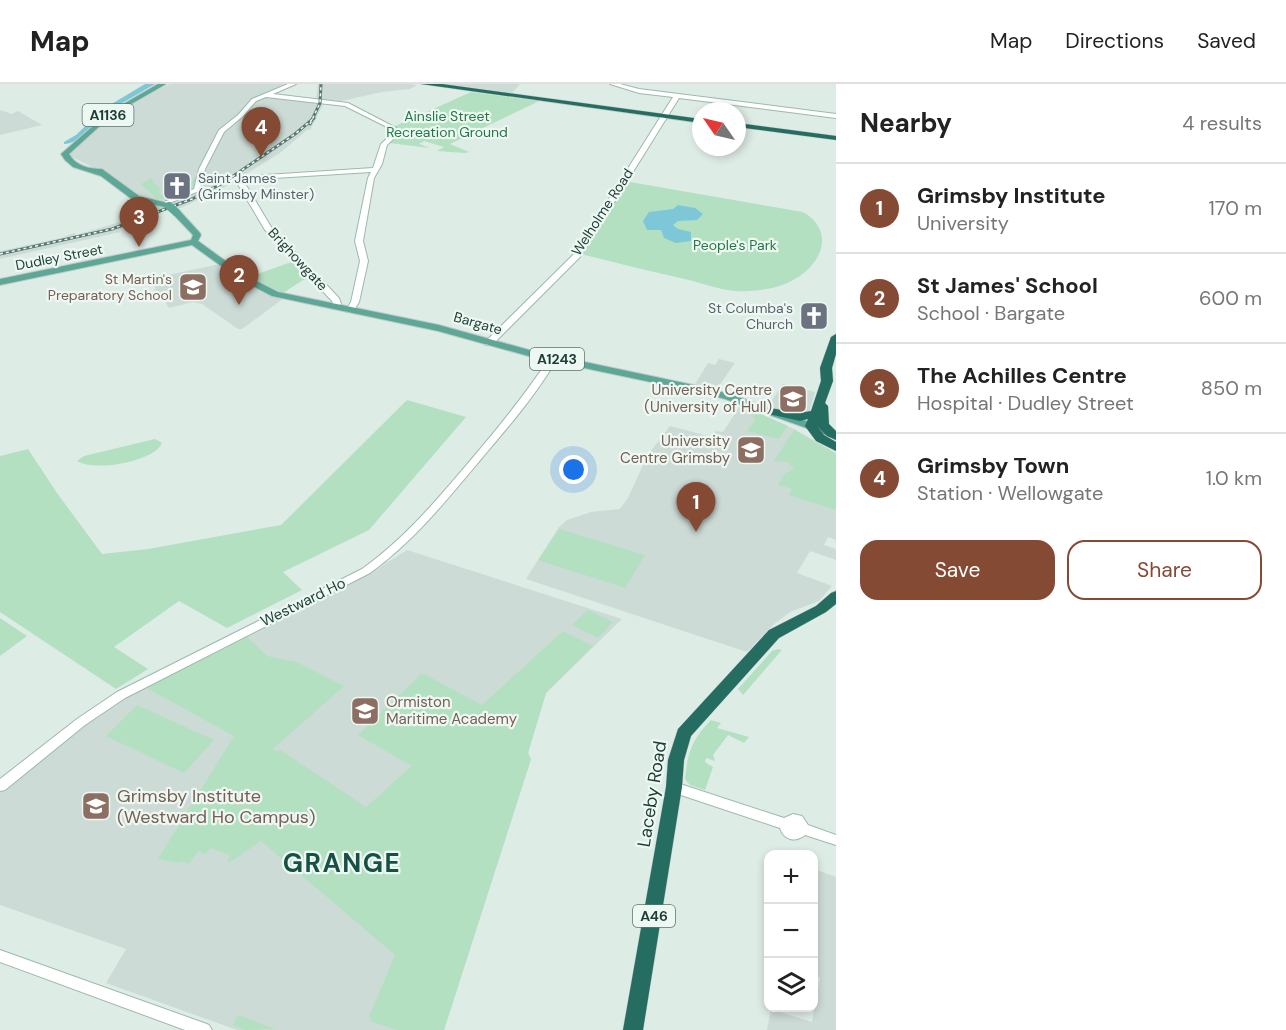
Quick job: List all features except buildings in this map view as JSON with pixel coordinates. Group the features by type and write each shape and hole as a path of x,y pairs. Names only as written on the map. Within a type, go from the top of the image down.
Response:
{"highway":[{"path":"425,84 692,120"},
{"path":"746,126 836,138"},
{"path":"829,436 817,416 827,381 826,368 836,337"},
{"path":"765,410 800,417 817,416"},
{"path":"796,426 817,416"},
{"name":"Bargate","path":"829,436 836,447"},
{"name":"Laceby Road","path":"633,1030 655,909 674,787 675,765 684,733 774,634 821,609 836,596"}],"main road":[{"name":"A1136","path":"163,84 110,114 67,152 66,159 73,165 105,175 136,198 170,207"},
{"name":"A1136","path":"155,88 169,84"},
{"path":"170,207 194,230 196,235 194,242"},
{"name":"Bargate","path":"194,242 242,277 266,290 333,307 439,328 489,343 729,397 765,410 796,426 829,436"},
{"name":"Dudley Street","path":"0,282 194,242"}],"street":[{"path":"613,84 677,96 836,116"},
{"path":"170,207 198,188 202,169 222,129 240,116 254,100 290,85"},
{"path":"264,95 346,104 399,131 384,144 379,164 374,170 359,241 364,261 355,302 350,310"},
{"name":"Welholme Road","path":"489,343 577,255 677,96"},
{"path":"201,181 374,170"},
{"name":"Brighowgate","path":"238,180 268,228 336,300 337,304 333,307"},
{"name":"Westward Ho","path":"0,786 91,714 121,694 366,571 394,552 433,512 502,429 554,358"},
{"path":"674,787 785,824 787,830 792,833 800,833 803,829 836,840"},
{"path":"0,956 204,1030"}],"shaded area":[{"path":"170,84 290,84 266,93 315,100 313,106 315,102 324,103 310,130 307,130 280,153 223,188 181,208 169,201 139,196 106,174 70,156 68,153 117,110"},
{"path":"318,84 417,85 410,89 382,92 341,101 316,99"},
{"path":"447,84 520,84 512,93"},
{"path":"0,110 12,114 18,111 42,125 0,135"},
{"path":"123,221 130,226 118,230 120,232 0,259 0,251 74,233 76,235"},
{"path":"220,264 240,281 284,298 242,329 238,329 202,304 193,302 169,308 160,293 153,290 156,289 149,279"},
{"path":"719,359 735,363 716,390 695,384 708,363 715,365"},
{"name":"University Centre (University of Hull)","path":"783,384 815,392 809,413 791,414 768,406"},
{"path":"740,406 794,429 836,453 836,540 828,537 824,545 836,549 836,560 810,551 797,573 832,586 819,601 790,612 773,625 747,652 526,579 559,527 567,520 591,512 620,509 628,498 647,456 670,426 712,437 716,431 723,432"},
{"path":"407,550 622,619 546,693 528,753 531,759 444,1030 237,1030 106,983 126,949 0,905 0,793 81,726 123,697 374,571"},
{"path":"818,870 836,877 836,1030 767,1030 770,1012 780,1012 812,1022 814,1012 818,1012 820,978 818,977"}],"green space":[{"name":"Ainslie Street Recreation Ground","path":"471,92 539,101 450,144 469,152 437,151 444,147 424,141 419,144 430,148 389,143 402,133 393,127"},
{"path":"195,177 198,180 190,190 181,196 170,198 157,199 141,184 152,178 161,189 159,192 161,195 171,195 188,186"},
{"name":"People's Park","path":"625,183 803,212 813,220 822,238 818,257 803,274 782,285 760,290 733,291 581,254"},
{"path":"148,204 165,207 131,220 120,212"},
{"path":"297,260 311,278 303,280 283,293 249,277"},
{"path":"407,400 466,417 369,530 283,572 302,590 227,628 179,601 114,647 148,669 116,689 0,612 0,456 28,449 102,554 148,549 281,525"},
{"path":"754,414 761,414 788,426 779,439 747,431 756,419 752,417"},
{"path":"794,430 836,454 836,510 789,495 792,489 778,485 785,473 794,469 788,462 774,461"},
{"path":"155,439 162,443 157,450 136,460 96,466 77,461 84,456"},
{"path":"559,529 645,555 625,588 538,560"},
{"path":"588,610 613,622 598,638 572,625"},
{"path":"0,618 27,636 0,656"},
{"path":"563,631 593,646 546,693 528,753 531,759 444,1030 397,1030 370,1021 369,1017 395,955 261,841 230,862 227,861 230,855 210,848 206,854 198,851 189,864 158,859 234,736 143,686 245,635 267,656 297,662 344,686 273,749 277,752 280,750 366,807 412,766 358,735 422,673 482,705"},
{"path":"782,650 743,695 738,689 772,651"},
{"path":"137,705 214,740 184,773 106,736"},
{"path":"711,720 721,723 717,728 749,737 744,743 728,735 713,755 715,761 706,758 705,762 713,767 705,790 690,785 685,779 692,746"},
{"path":"238,1015 275,1029 245,1030 233,1025"}],"water":[{"path":"145,84 155,84 107,112 93,124 89,123 92,119 90,117"},
{"path":"678,205 695,208 703,214 697,220 678,221 673,225 678,229 691,232 691,241 676,243 664,238 661,230 647,230 643,221 649,212 673,209"}],"waterway":[{"path":"66,143 78,136 100,115"}],"railway":[{"path":"312,120 320,103 321,84"},
{"path":"0,254 112,229 192,199 223,183 295,134 312,120"},
{"path":"310,124 312,120"}],"place":[{"name":"Grimsby Town","path":"261,157"},
{"name":"Saint James (Grimsby Minster)","path":"177,186"},
{"name":"The Achilles Centre","path":"139,247"},
{"name":"St Martin's Preparatory School","path":"193,287"},
{"name":"St James' School","path":"239,305"},
{"name":"St Columba's Church","path":"814,316"},
{"name":"University Centre (University of Hull)","path":"793,399"},
{"name":"University Centre Grimsby","path":"751,450"},
{"name":"Grimsby Institute","path":"696,532"},
{"name":"Ormiston Maritime Academy","path":"365,711"},
{"name":"Grimsby Institute (Westward Ho Campus)","path":"96,806"}],"district":[{"name":"GRANGE","path":"342,863"}]}
